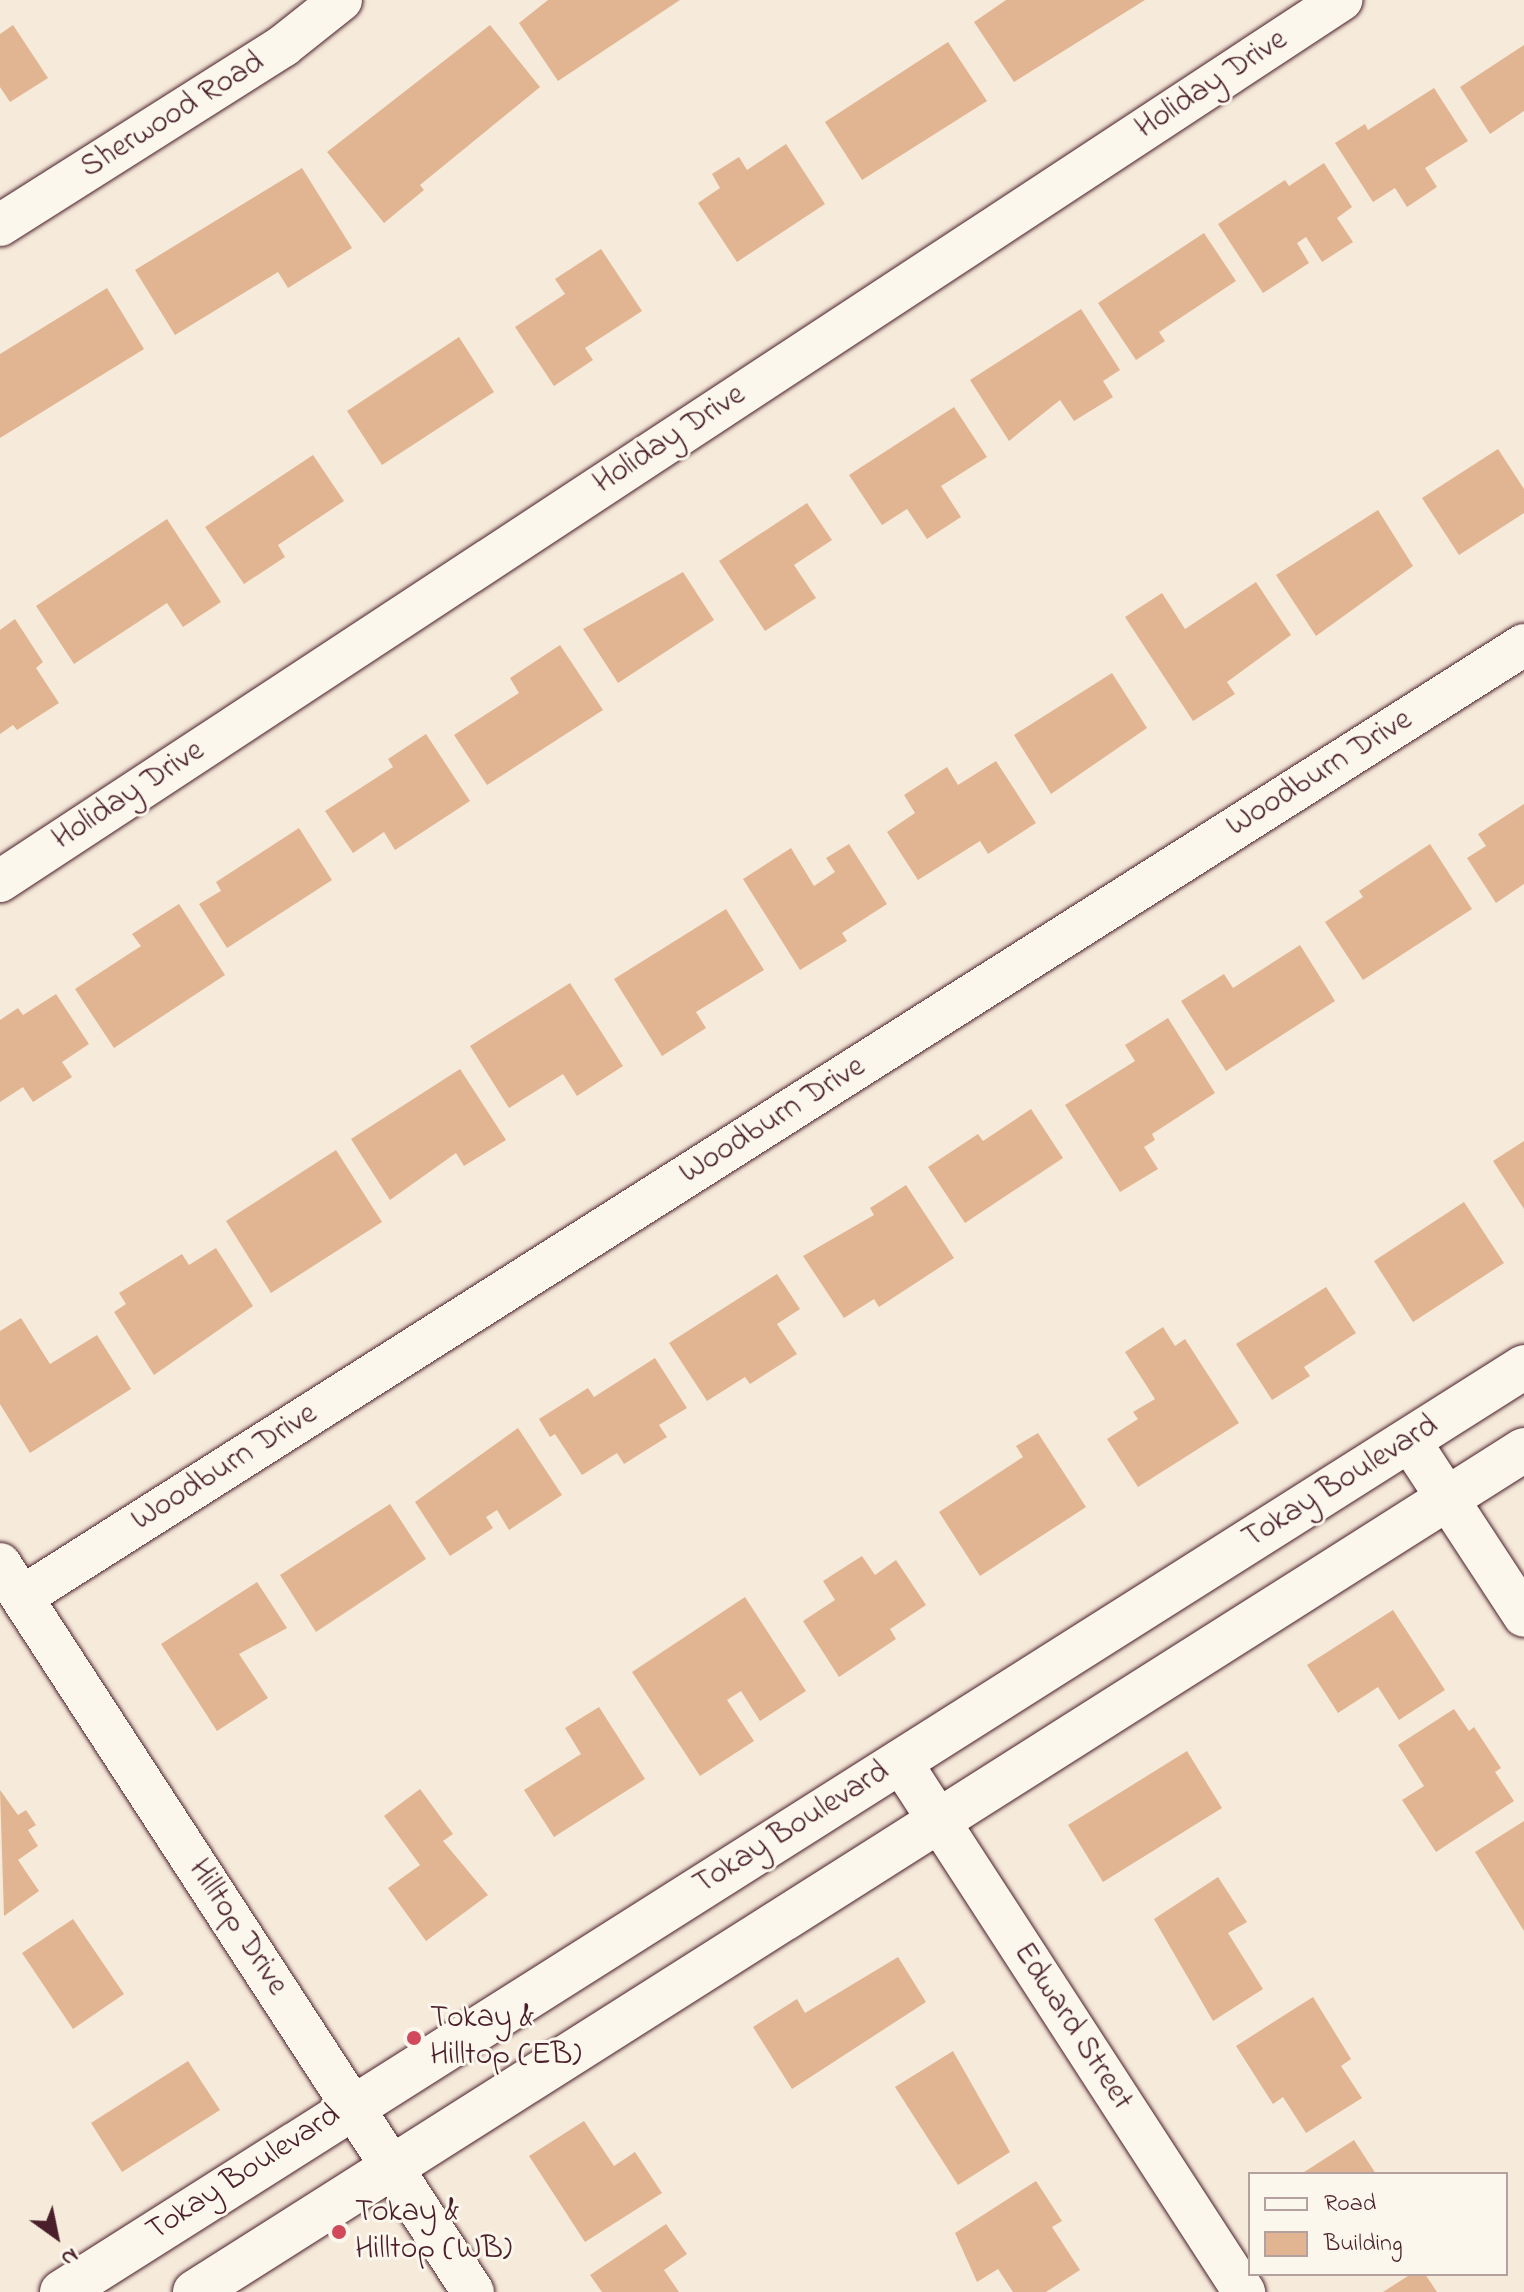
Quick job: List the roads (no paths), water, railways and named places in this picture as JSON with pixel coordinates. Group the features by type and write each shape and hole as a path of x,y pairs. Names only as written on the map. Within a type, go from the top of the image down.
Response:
{"street":[{"name":"Sherwood Road","path":"0,225 283,46 341,0"},
{"name":"Holiday Drive","path":"0,881 1341,0"},
{"name":"Woodburn Drive","path":"11,1580 1524,645"},
{"name":"Tokay Boulevard","path":"62,2292 351,2105 1524,1367"},
{"path":"1409,1440 1524,1616"},
{"path":"195,2292 938,1818 1524,1450"},
{"name":"Hilltop Drive","path":"11,1580 473,2292"},
{"name":"Edward Street","path":"900,1761 1244,2292"}],"place":[{"name":"Tokay & Hilltop (EB)","path":"414,2038"},
{"name":"Tokay & Hilltop (WB)","path":"339,2232"}]}
